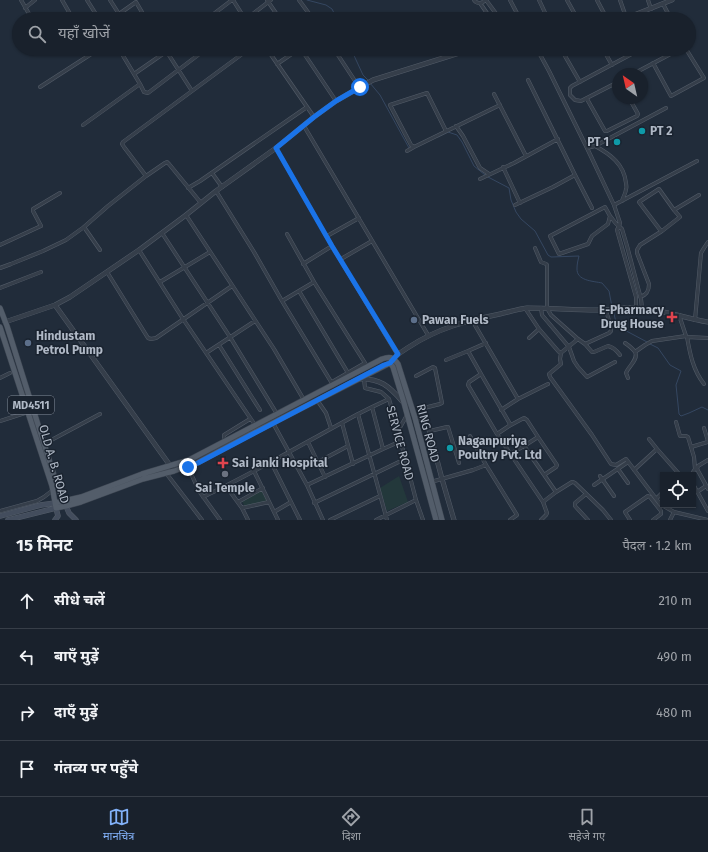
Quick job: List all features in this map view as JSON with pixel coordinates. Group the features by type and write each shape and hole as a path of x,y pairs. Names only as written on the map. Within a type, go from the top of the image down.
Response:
{"main road":[{"name":"OLD A. B. ROAD","path":"0,308 57,485 69,513 76,520"},
{"name":"OLD A. B. ROAD","path":"0,328 53,490 57,512"},
{"path":"52,520 65,504 142,474 189,460 226,442 366,365 388,357 396,356"},
{"name":"RING ROAD","path":"396,356 415,418 442,520"},
{"path":"65,504 198,463 390,363"},
{"name":"RING ROAD","path":"390,363 393,367 404,403 436,520"},
{"path":"0,516 41,505 57,512"},
{"path":"8,520 57,512"}],"street":[{"path":"21,0 28,12"},
{"path":"26,8 35,0"},
{"path":"62,0 69,12"},
{"path":"87,0 95,12"},
{"path":"110,0 118,12"},
{"path":"217,12 232,0 241,12"},
{"path":"299,0 308,12"},
{"path":"474,0 480,4 486,12"},
{"path":"480,4 486,0 495,12"},
{"path":"510,0 516,12"},
{"path":"539,0 545,12"},
{"path":"568,0 573,12"},
{"path":"597,0 603,12"},
{"path":"620,0 624,12"},
{"path":"648,0 651,9"},
{"path":"642,12 672,0"},
{"path":"122,12 136,1 142,12"},
{"path":"255,12 269,1 276,12"},
{"path":"663,4 667,12"},
{"path":"40,88 88,56"},
{"path":"123,56 144,92 148,93 197,56"},
{"path":"134,74 157,56"},
{"path":"169,56 192,91"},
{"path":"146,176 124,147 122,144 123,142 239,56"},
{"path":"272,56 314,117"},
{"path":"277,64 289,56"},
{"path":"305,56 336,101"},
{"path":"339,56 360,87"},
{"path":"5,322 55,305 70,297 139,250 216,191 276,148 336,101 373,80 450,56"},
{"path":"541,56 614,204 620,222 617,230 636,297 636,308"},
{"path":"565,56 580,82"},
{"path":"607,56 612,65"},
{"path":"612,85 587,99 579,101 575,100 570,95 570,88 572,86 628,56"},
{"path":"644,68 666,56"},
{"path":"653,63 671,96 704,78 690,56"},
{"path":"528,80 592,208"},
{"path":"83,124 140,84"},
{"path":"446,131 427,93 390,105 411,145 410,149 500,105"},
{"path":"494,94 526,156"},
{"path":"563,99 570,95"},
{"path":"587,99 605,131 637,116 638,114 632,104"},
{"path":"188,188 307,107"},
{"path":"587,148 595,146 666,108"},
{"path":"304,126 428,335"},
{"path":"456,126 480,168 487,175"},
{"path":"480,179 558,139"},
{"path":"595,146 616,159 625,176 627,188 622,201"},
{"path":"276,148 396,356"},
{"path":"614,204 697,161"},
{"path":"0,268 66,240 161,164 167,162 201,203"},
{"path":"503,167 520,203"},
{"path":"212,172 222,187"},
{"path":"515,206 575,175"},
{"path":"640,297 648,292 649,284 637,250 640,245 661,231 680,217 659,189 639,202 661,231"},
{"path":"216,191 332,384 348,373 366,365 303,264 287,234"},
{"path":"0,244 41,226 33,209 60,193"},
{"path":"674,210 699,195"},
{"path":"610,216 608,224 592,236 588,244 559,254 550,236 605,207 616,225 622,229 642,308"},
{"path":"186,215 274,349 304,400"},
{"path":"327,236 358,218"},
{"path":"84,227 100,250"},
{"path":"162,233 230,337 277,414"},
{"path":"341,260 372,241"},
{"path":"695,320 702,253 708,242"},
{"path":"303,264 332,246"},
{"path":"535,248 541,262 547,265 547,308 551,315 555,320 585,344 592,353 610,346 620,355"},
{"path":"139,250 183,319 255,426"},
{"path":"629,252 637,250"},
{"path":"160,282 210,252"},
{"path":"0,288 41,272"},
{"path":"107,272 148,338 151,339 156,338 232,286"},
{"path":"282,301 314,282"},
{"path":"299,291 348,373"},
{"path":"55,305 174,471"},
{"path":"390,363 396,356 428,335 450,326 525,308 607,310 642,308 708,322"},
{"path":"525,308 539,329 561,353"},
{"path":"541,308 542,314 569,347 574,361 587,377 615,362"},
{"path":"585,344 611,331 607,310"},
{"path":"679,315 692,362 698,376 704,384"},
{"path":"472,320 518,399"},
{"path":"206,353 255,321"},
{"path":"530,338 539,329"},
{"path":"635,352 649,343 686,336 708,338"},
{"path":"578,339 561,353 561,364 549,374 552,381 592,435 611,464 616,465 626,459 656,499 661,514 653,520"},
{"path":"446,360 486,343"},
{"path":"625,343 635,352 635,358 626,373 628,378"},
{"path":"219,345 260,410"},
{"path":"468,351 510,424 509,426"},
{"path":"416,376 433,367 435,368 442,403 424,408"},
{"path":"0,378 10,374"},
{"path":"481,374 469,382 468,385 497,434 543,502 547,513 541,520"},
{"path":"361,379 375,380 382,383 389,387 404,403"},
{"name":"SERVICE ROAD","path":"361,379 365,388 381,392 389,399 416,500 423,520"},
{"path":"502,410 518,399 548,384"},
{"path":"202,497 226,486 331,428 389,399"},
{"path":"317,400 326,413 331,428"},
{"path":"372,407 383,449"},
{"path":"0,421 28,412"},
{"path":"44,444 100,414"},
{"path":"358,414 387,520"},
{"path":"398,431 407,415"},
{"path":"415,418 428,422 454,520"},
{"path":"497,434 524,418 557,465 544,475"},
{"path":"226,442 224,435 250,419"},
{"path":"676,422 680,436 687,436 691,447 696,465 693,472"},
{"path":"273,423 323,520"},
{"path":"342,423 352,464"},
{"path":"430,431 448,427 459,463"},
{"path":"691,447 708,442 704,428"},
{"path":"470,436 517,515 510,520"},
{"path":"510,454 538,437"},
{"path":"649,439 677,472"},
{"path":"306,485 369,457 400,441"},
{"path":"308,442 325,477"},
{"path":"318,462 348,446"},
{"path":"524,446 556,492"},
{"path":"634,470 657,449"},
{"path":"314,503 405,459"},
{"path":"708,460 697,468 707,488 697,492 708,511"},
{"path":"271,462 300,520"},
{"path":"594,484 601,478 628,462"},
{"path":"431,482 486,465"},
{"path":"188,467 202,497 220,520"},
{"path":"618,469 628,483"},
{"path":"254,471 277,520"},
{"path":"166,473 202,520"},
{"path":"601,478 614,496"},
{"path":"543,502 573,482 576,483 611,520"},
{"path":"226,486 242,508 248,520"},
{"path":"238,502 263,488"},
{"path":"0,511 37,501 53,490"},
{"path":"586,494 575,504 575,506 588,520"},
{"path":"656,499 660,495"},
{"path":"330,520 380,496"},
{"path":"630,520 625,512 649,496 659,505 674,512 708,520"},
{"path":"376,520 416,500"},
{"path":"242,508 269,502"},
{"path":"274,512 291,502"},
{"path":"670,520 674,512"}],"green space":[{"path":"399,476 408,502 387,511 380,488"},
{"path":"263,490 268,501 245,507 242,501"}],"waterway":[{"path":"307,0 326,5 334,12"},
{"path":"354,56 363,75 368,80"},
{"path":"370,83 380,95 409,148"},
{"path":"438,137 448,132 457,135 474,166 485,175"},
{"path":"488,177 509,188 511,200 516,212 521,219 535,231 548,255 551,257 579,256 577,264 577,272 579,276 586,280 602,283 609,291 612,307"},
{"path":"613,310 617,326 647,342"},
{"path":"650,344 658,348 670,365 681,371 676,385 679,414 681,416 702,407 708,410"}],"place":[{"name":"PT 2","path":"642,131"},
{"name":"PT 1","path":"617,142"},
{"name":"E-Pharmacy Drug House","path":"672,317"},
{"name":"Pawan Fuels","path":"414,320"},
{"name":"Hindustam Petrol Pump","path":"28,343"},
{"name":"Naganpuriya Poultry Pvt. Ltd","path":"450,448"},
{"name":"Sai Janki Hospital","path":"223,463"},
{"name":"Sai Temple","path":"225,474"}],"route":[{"path":"188,467 390,363 398,354 332,246 276,148 336,101 360,87"}]}
